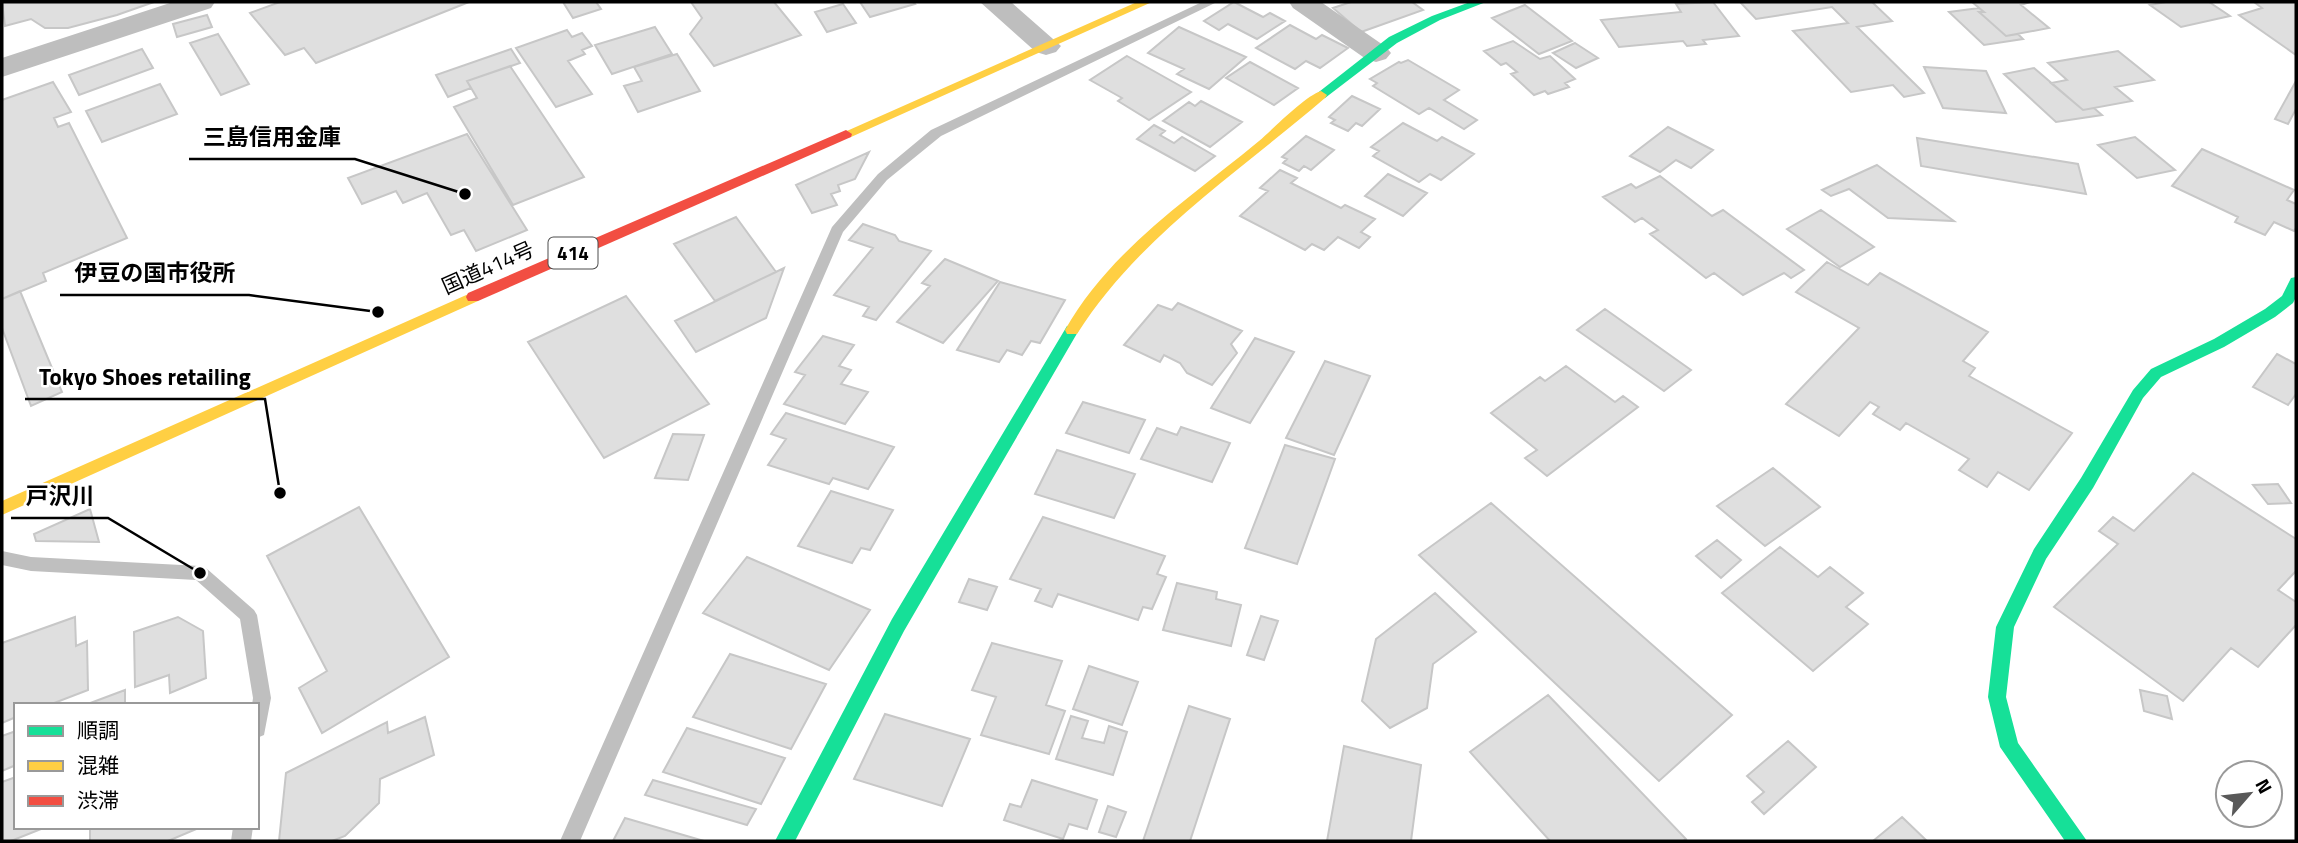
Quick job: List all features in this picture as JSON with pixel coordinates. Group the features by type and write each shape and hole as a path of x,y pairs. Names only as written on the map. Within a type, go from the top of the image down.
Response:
{"main road":[{"name":"国道414号","path":"2,508 435,314 1146,2"},
{"path":"785,841 898,625 1086,306 1135,248 1163,222 1376,53 1393,40 1479,2"},
{"path":"2077,841 2009,747 1997,696 2005,627 2040,554 2087,483 2138,394 2156,373 2218,343 2270,313 2288,299 2296,282"}],"street":[{"path":"2,68 201,2"},
{"path":"994,2 1046,46"},
{"path":"1303,2 1376,53"}],"building":[{"path":"2,2 154,2 68,28 45,28 31,19 5,26"},
{"path":"280,2 469,2 316,63 304,48 285,55 250,13"},
{"path":"563,2 596,2 601,9 573,18"},
{"path":"691,2 774,2 801,35 714,66 690,34 702,18"},
{"path":"860,2 913,2 915,4 870,17"},
{"path":"1234,2 1263,17 1270,13 1285,21 1257,39 1228,24 1219,30 1204,21"},
{"path":"1351,2 1412,2 1423,10 1361,32 1333,8"},
{"path":"1713,2 1739,36 1703,40 1706,44 1687,46 1683,41 1619,47 1601,20 1681,12 1676,4"},
{"path":"1740,2 1872,2 1892,21 1857,27 1924,93 1904,97 1893,85 1851,92 1793,31 1848,23 1832,7 1756,19"},
{"path":"1972,2 2030,2 2021,5 2049,28 2006,36 1979,12 1984,12"},
{"path":"2166,2 2209,2 2230,16 2181,27 2150,5"},
{"path":"2254,2 2296,2 2296,55 2239,15 2262,8"},
{"path":"843,4 856,23 827,32 815,12"},
{"path":"1525,5 1572,41 1539,54 1492,18"},
{"path":"1979,8 1984,12 1979,12 2006,36 2018,34 2023,39 1984,45 1949,12"},
{"path":"207,15 212,27 177,37 173,24"},
{"path":"1290,25 1316,39 1322,35 1348,48 1320,68 1306,61 1295,69 1256,48"},
{"path":"655,27 672,54 612,74 595,45"},
{"path":"1179,27 1246,57 1209,89 1177,74 1184,69 1148,53"},
{"path":"567,30 572,37 582,33 592,46 582,50 585,54 568,61 592,94 556,107 516,48"},
{"path":"218,34 249,84 221,95 190,43"},
{"path":"1513,41 1540,59 1550,56 1575,79 1565,83 1569,87 1548,94 1545,91 1534,95 1511,74 1517,72 1506,63 1501,65 1484,51"},
{"path":"1575,43 1598,58 1576,68 1553,53"},
{"path":"142,49 153,68 79,95 69,75"},
{"path":"511,49 520,63 467,81 471,88 448,97 436,75"},
{"path":"2118,51 2154,80 2115,87 2132,101 2083,110 2051,83 2067,80 2048,63"},
{"path":"677,54 700,91 638,112 624,86 642,81 634,67"},
{"path":"1127,56 1191,92 1149,120 1118,101 1122,98 1090,80"},
{"path":"1408,60 1459,90 1444,100 1477,120 1464,129 1429,108 1419,114 1373,86 1377,83 1370,79 1399,62"},
{"path":"1250,62 1298,88 1274,105 1226,78"},
{"path":"510,66 584,177 513,205 454,107 477,98 467,81"},
{"path":"1924,67 1986,71 2006,113 1943,108"},
{"path":"2034,68 2083,110 2094,108 2102,115 2056,122 2004,74"},
{"path":"2296,81 2296,109 2288,124 2275,119"},
{"path":"53,82 71,112 54,118 58,127 69,123 127,238 43,273 46,281 2,299 2,100"},
{"path":"160,84 177,114 102,142 86,111"},
{"path":"1352,96 1380,109 1362,126 1356,123 1348,131 1331,123 1335,120 1329,117"},
{"path":"1201,101 1242,122 1210,147 1163,121 1189,102 1195,106"},
{"path":"1403,123 1437,141 1442,137 1474,154 1441,180 1430,174 1419,182 1373,156 1379,151 1371,147"},
{"path":"1154,125 1165,131 1160,135 1174,143 1182,137 1215,156 1195,171 1137,139"},
{"path":"1668,127 1713,150 1691,168 1676,160 1660,172 1630,156"},
{"path":"467,134 527,230 476,251 464,230 451,235 427,193 403,203 396,191 362,204 348,178"},
{"path":"1306,136 1334,150 1311,170 1304,166 1299,171 1283,163 1287,159 1282,157"},
{"path":"2135,137 2175,170 2137,178 2098,145"},
{"path":"1917,138 2078,164 2086,194 1921,166"},
{"path":"2202,149 2294,190 2287,200 2296,204 2294,231 2274,222 2265,235 2235,222 2238,217 2172,186"},
{"path":"869,152 855,179 838,185 840,191 831,194 837,205 812,213 796,185"},
{"path":"1877,165 1954,221 1888,218 1849,189 1831,196 1822,190"},
{"path":"1280,170 1297,178 1291,183 1341,208 1345,205 1375,219 1361,232 1370,237 1359,248 1338,237 1324,250 1312,244 1305,250 1240,216 1268,191 1260,188"},
{"path":"1388,174 1427,193 1403,216 1365,196"},
{"path":"1660,176 1712,216 1723,210 1804,270 1791,278 1784,273 1743,295 1714,273 1706,278 1650,234 1658,230 1642,218 1635,222 1603,197 1631,184 1636,188"},
{"path":"1821,210 1874,247 1840,267 1787,229"},
{"path":"736,217 776,272 715,301 674,244"},
{"path":"863,224 895,235 899,241 931,251 876,320 863,316 869,307 834,295 873,248 849,240"},
{"path":"945,259 998,281 943,343 897,322 930,286 922,283"},
{"path":"1827,262 1868,285 1880,273 1988,332 1963,361 1975,368 1969,376 2072,433 2029,490 1998,472 1987,487 1959,470 1969,459 1906,423 1900,430 1873,414 1879,407 1870,402 1839,436 1786,404 1859,328 1796,292"},
{"path":"784,268 766,318 696,352 675,321"},
{"path":"1000,282 1065,300 1040,343 1031,341 1022,355 1007,350 999,362 957,350"},
{"path":"20,291 62,392 31,406 2,328 2,299"},
{"path":"626,296 709,404 604,458 528,342"},
{"path":"1178,303 1242,331 1231,344 1237,353 1212,385 1187,373 1180,363 1164,355 1160,362 1124,345 1158,305 1172,310"},
{"path":"1605,309 1691,370 1664,391 1577,330"},
{"path":"823,336 854,345 839,366 851,370 841,384 868,392 845,424 784,404 805,375 795,372"},
{"path":"1255,338 1294,352 1250,423 1211,408"},
{"path":"2277,354 2296,364 2296,394 2288,405 2253,387"},
{"path":"1325,361 1370,376 1334,455 1286,438"},
{"path":"1566,366 1615,402 1623,396 1638,407 1547,476 1525,458 1537,450 1491,413 1540,377 1545,381"},
{"path":"1083,402 1145,420 1129,453 1066,433"},
{"path":"786,413 894,447 868,489 833,478 829,484 768,465 786,439 771,434"},
{"path":"1181,427 1230,443 1212,482 1141,459 1157,428 1177,435"},
{"path":"673,434 704,435 688,480 655,478"},
{"path":"1285,445 1335,459 1297,564 1245,548"},
{"path":"1057,450 1135,474 1114,518 1035,494"},
{"path":"1773,468 1820,507 1765,546 1717,506"},
{"path":"2193,473 2296,539 2296,571 2278,590 2296,602 2296,625 2258,667 2231,648 2183,701 2054,607 2118,544 2099,531 2113,517 2134,531"},
{"path":"2278,484 2291,503 2268,504 2253,485"},
{"path":"831,491 893,510 870,550 861,548 852,563 798,546"},
{"path":"1491,503 1732,715 1659,781 1419,555"},
{"path":"359,507 449,657 322,733 299,688 327,671 267,556"},
{"path":"90,509 99,542 36,541 34,534"},
{"path":"1043,517 1165,556 1157,574 1166,577 1152,609 1143,607 1138,620 1058,594 1052,607 1035,601 1041,589 1010,579"},
{"path":"1717,540 1741,560 1721,578 1696,556"},
{"path":"1780,547 1818,577 1830,567 1863,593 1846,607 1868,624 1813,671 1722,593"},
{"path":"747,557 870,610 829,670 703,613"},
{"path":"969,579 997,587 987,610 959,602"},
{"path":"1177,583 1217,592 1216,599 1241,605 1231,646 1163,630"},
{"path":"1435,593 1476,632 1433,664 1427,708 1390,728 1362,701 1376,639"},
{"path":"1261,616 1278,621 1264,660 1247,655"},
{"path":"75,617 76,646 87,641 88,690 54,703 14,703 14,718 2,723 2,643"},
{"path":"178,617 203,631 206,678 170,693 169,675 135,687 134,632"},
{"path":"992,643 1062,661 1046,705 1065,711 1049,754 981,735 996,697 972,690"},
{"path":"730,654 826,684 791,749 693,717"},
{"path":"1089,666 1138,682 1122,725 1073,709"},
{"path":"125,690 125,703 90,703"},
{"path":"2140,690 2167,696 2172,719 2144,711"},
{"path":"1548,695 1686,839 1550,841 1470,752"},
{"path":"1189,706 1230,719 1190,841 1143,841"},
{"path":"885,714 970,739 942,806 854,779"},
{"path":"1071,716 1088,721 1082,738 1104,743 1109,726 1127,732 1113,775 1056,759"},
{"path":"425,717 434,755 380,779 379,803 345,836 332,841 279,841 286,773 387,722 388,733"},
{"path":"687,728 785,758 761,804 663,772"},
{"path":"14,732 14,766 2,771 2,736"},
{"path":"1788,741 1816,767 1764,814 1752,802 1764,792 1747,776"},
{"path":"1344,746 1421,765 1411,841 1327,841"},
{"path":"14,778 14,829 41,829 11,841 2,841 2,782"},
{"path":"653,780 756,809 747,825 645,795"},
{"path":"1032,780 1097,800 1087,829 1069,824 1063,839 1004,820 1010,804 1021,807"},
{"path":"1108,806 1126,812 1116,837 1099,832"},
{"path":"1902,817 1927,841 1873,841"},
{"path":"625,818 704,841 613,841"},
{"path":"90,829 196,829 168,841 90,841"}],"waterway":[{"path":"570,841 837,230 883,177 936,133 1211,2"},
{"path":"2,558 31,564 200,573 248,615 262,698 259,717"},
{"path":"241,841 243,829"}],"traffic: fast":[{"path":"1321,95 1393,40 1436,18 1480,2"},
{"path":"2077,841 2009,747 1997,697 2005,627 2040,554 2087,483 2138,394 2156,373 2219,343 2270,313 2288,299 2296,282"},
{"path":"785,841 898,625 1072,330"}],"traffic: slow":[{"path":"846,134 1146,2"},
{"path":"1072,330 1107,280 1147,239 1321,95"},
{"path":"2,508 473,297"}],"traffic: jam":[{"path":"473,297 846,134"}],"place":[{"name":"三島信用金庫","path":"465,194"},
{"name":"伊豆の国市役所","path":"378,312"},
{"name":"Tokyo Shoes retailing","path":"280,493"},
{"name":"戸沢川","path":"200,573"}]}
